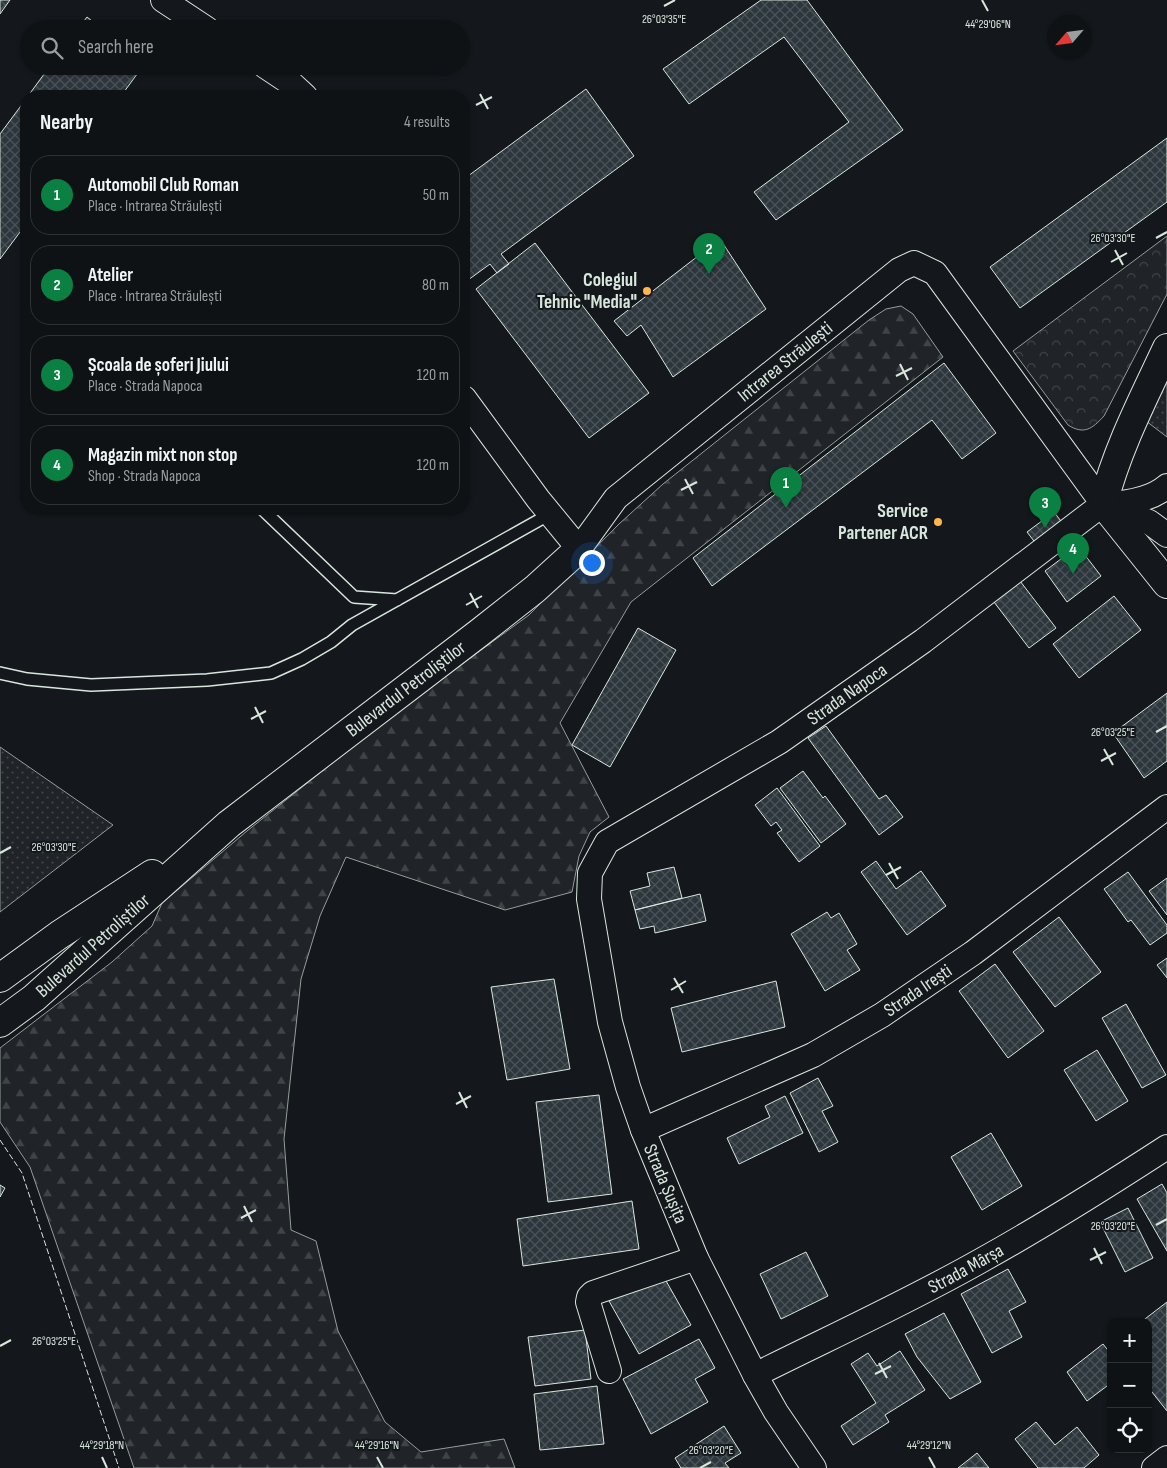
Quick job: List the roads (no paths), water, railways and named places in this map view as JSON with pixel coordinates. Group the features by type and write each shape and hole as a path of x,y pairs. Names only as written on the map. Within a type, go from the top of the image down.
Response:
{"street":[{"path":"163,0 193,20"},
{"path":"278,75 298,90"},
{"name":"Intrarea Străulești","path":"579,549 616,498 898,270 914,264 935,273 1103,504"},
{"path":"1103,504 1110,478 1129,428 1167,348"},
{"path":"470,406 550,514 579,549"},
{"path":"1103,504 1125,503 1144,499 1167,486"},
{"path":"1103,504 1149,522 1167,535"},
{"path":"1103,504 1167,584"},
{"name":"Strada Napoca","path":"590,873 607,842 779,742 923,641 1103,504"},
{"name":"Bulevardul Petroliștilor","path":"0,1023 34,998 229,824 535,589 579,549"},
{"name":"Strada Irești","path":"643,1130 813,1055 882,1015 974,953 1167,807"},
{"name":"Bulevardul Petroliștilor","path":"0,978 58,935 229,824"},
{"name":"Strada Șușița","path":"590,873 589,899 610,1022 628,1087 643,1130 696,1258 755,1375 776,1412 814,1468"},
{"name":"Strada Mârșa","path":"755,1375 887,1311 983,1260 1167,1147"},
{"path":"609,1371 588,1302 589,1297 593,1293 696,1258"},
{"path":"1154,1468 1167,1458"}],"lane":[{"path":"0,673 27,679 91,685 207,680 271,673 302,659 331,642 352,625 550,514"},
{"path":"268,515 354,598 397,600"}],"place":[{"name":"Atelier","path":"709,274"},
{"name":"Colegiul Tehnic \"Media\"","path":"647,291"},
{"name":"Automobil Club Roman","path":"786,508"},
{"name":"Service Partener ACR","path":"938,522"},
{"name":"Școala de șoferi Jiului","path":"1045,528"},
{"name":"Magazin mixt non stop","path":"1073,574"}]}
